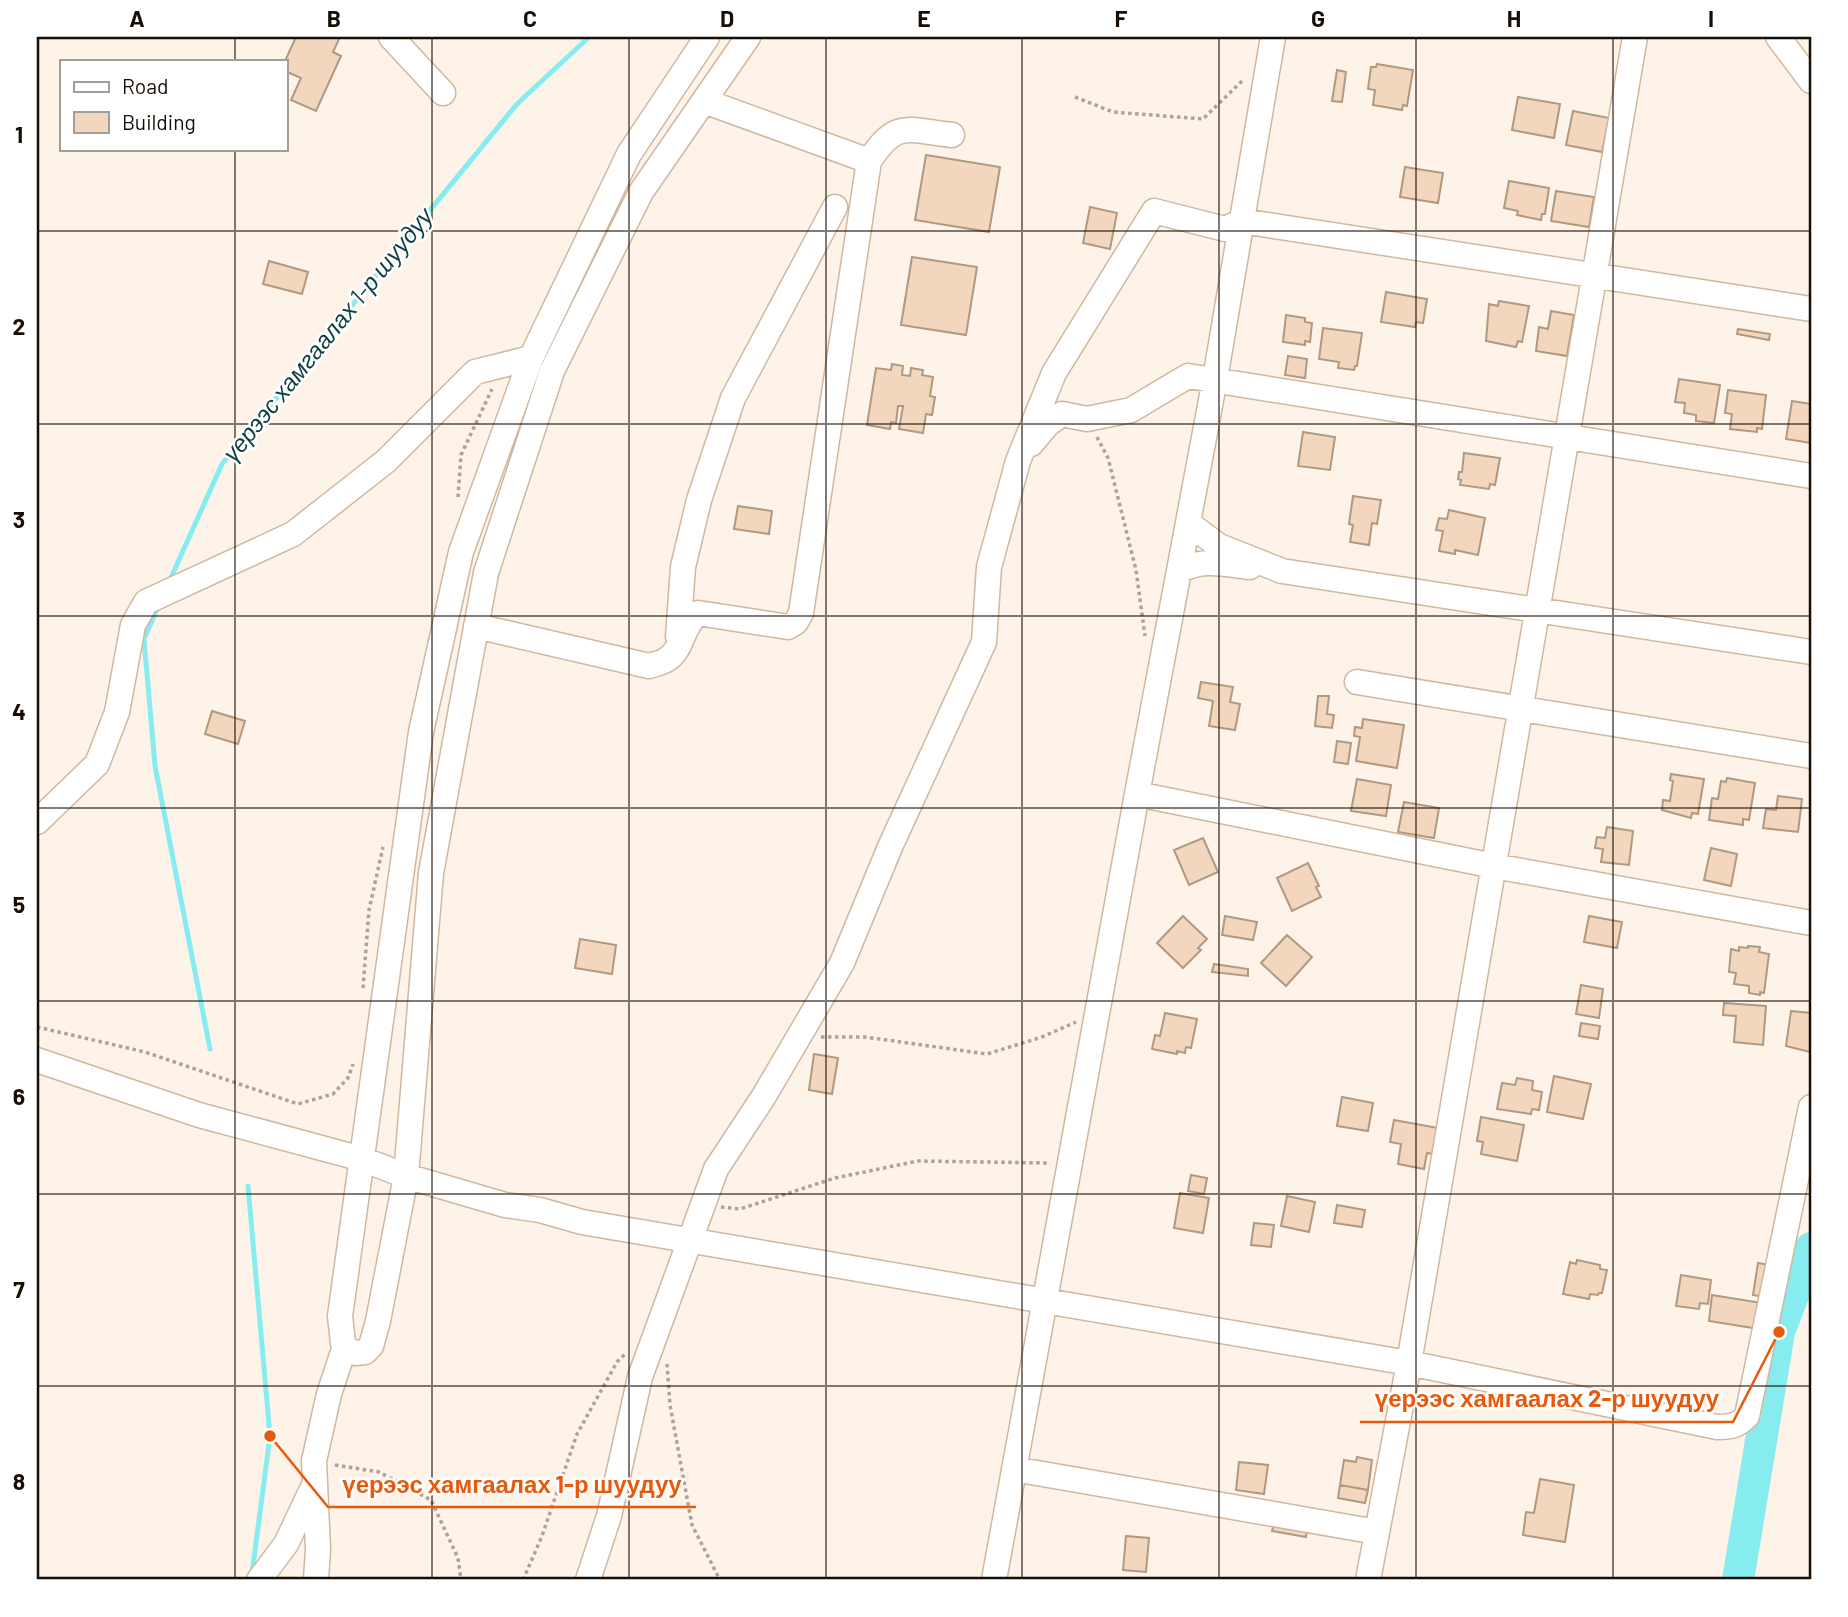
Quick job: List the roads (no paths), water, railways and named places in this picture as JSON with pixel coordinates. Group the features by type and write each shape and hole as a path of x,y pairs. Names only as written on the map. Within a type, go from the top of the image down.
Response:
{"street":[{"path":"391,37 443,93"},
{"path":"259,1580 286,1544 314,1472 329,1394 345,1346 340,1331 340,1316 421,732 461,552 531,358 629,154 707,37"},
{"path":"345,1346 356,1353 365,1352 370,1346 378,1321 406,1176 431,873 486,573 551,371 641,192 748,37"},
{"path":"994,1580 1215,379 1273,37"},
{"path":"1368,1580 1409,1363 1635,37"},
{"path":"1778,37 1811,81"},
{"path":"704,101 869,161"},
{"path":"476,626 649,666 666,660 678,648 688,622 698,613 788,627 796,622 801,613 869,161 891,134 904,130 951,135"},
{"path":"678,648 684,567 699,500 733,398 835,207"},
{"path":"588,1580 609,1516 640,1377 692,1241 716,1169 842,963 895,835 984,642 989,567 1018,461 1054,373 1154,211 1225,229 1242,221 1811,309"},
{"path":"37,822 97,764 117,712 133,625 146,602 293,534 386,461 474,372 531,358"},
{"path":"1018,461 1048,424 1062,414 1087,419 1131,410 1188,376 1811,476"},
{"path":"1188,523 1219,546 1282,572"},
{"path":"1179,571 1194,563 1222,563 1811,652"},
{"path":"1357,682 1811,756"},
{"path":"1137,794 1494,866 1811,923"},
{"path":"37,1060 199,1115 362,1159 406,1176 505,1205 540,1210 582,1222 1409,1363 1717,1427 1731,1427 1747,1416 1811,1107"},
{"path":"1014,1469 1377,1532"},
{"path":"314,1472 318,1549 316,1580"}],"waterway":[{"name":"үерээс хамгаалах 1-р шуудуу","path":"169,582 222,464 517,104 589,37"},
{"name":"үерээс хамгаалах 1-р шуудуу","path":"158,607 144,639 155,766 210,1049"},
{"name":"үерээс хамгаалах 1-р шуудуу","path":"248,1186 270,1436 252,1573"},
{"path":"1738,1580 1779,1332 1811,1248"}],"place":[{"name":"үерээс хамгаалах 2-р шуудуу","path":"1779,1332"},
{"name":"үерээс хамгаалах 1-р шуудуу","path":"270,1436"}]}
